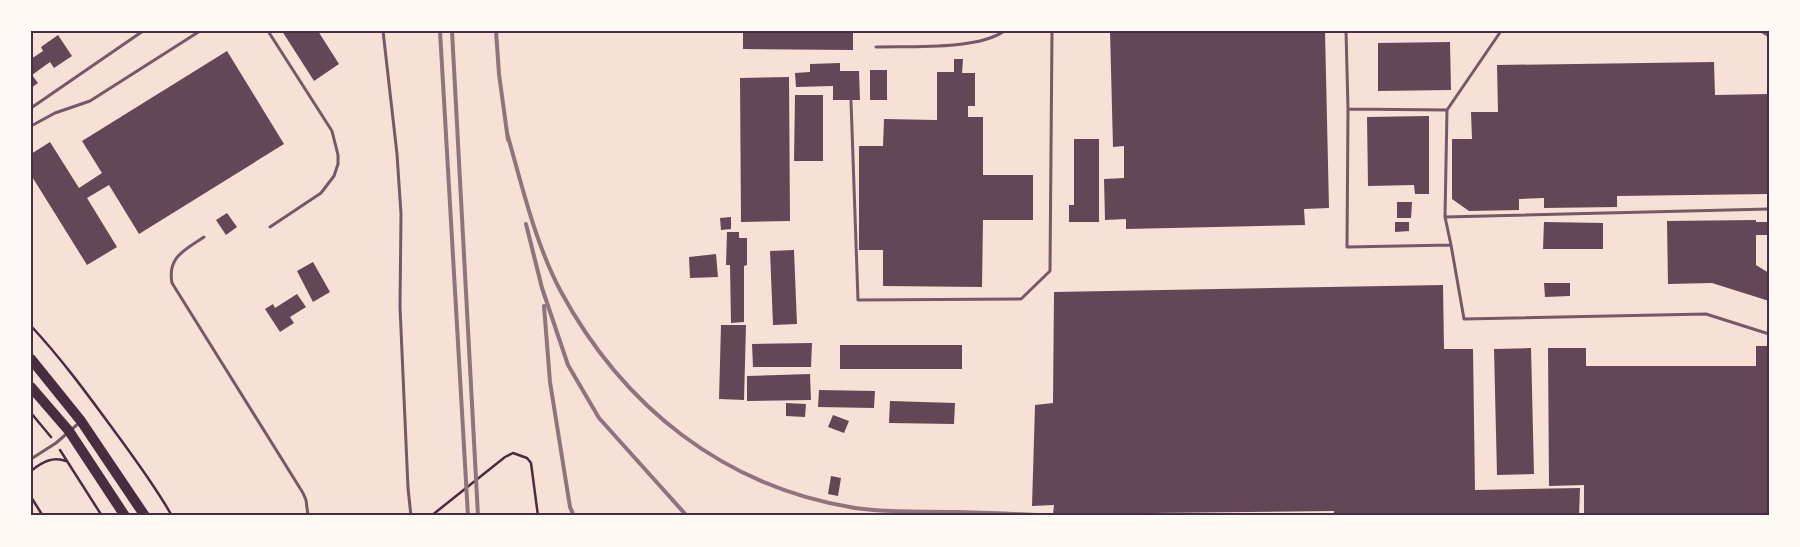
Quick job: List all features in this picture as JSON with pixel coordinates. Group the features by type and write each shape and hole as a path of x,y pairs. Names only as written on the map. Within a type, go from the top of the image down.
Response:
{"highway":[{"path":"31,359 81,422 145,516"},
{"path":"31,386 69,431 125,516"}],"lane":[{"path":"31,108 143,31"},
{"path":"31,126 55,113 90,101 200,31"},
{"path":"268,31 332,131 338,154 338,164 334,176 321,193 270,227"},
{"path":"383,31 400,198 401,323 408,488 411,516"},
{"path":"876,47 965,44 998,36 1004,31"},
{"path":"851,101 858,300 1021,299 1050,271 1052,31"},
{"path":"1346,31 1348,109 1347,247 1451,245"},
{"path":"1385,31 1486,31"},
{"path":"1501,31 1447,110 1445,216 1464,318 1706,314 1769,334"},
{"path":"1761,31 1769,36"},
{"path":"1348,109 1447,110"},
{"path":"1445,216 1769,209"},
{"path":"204,237 177,256 171,268 172,283 303,493 308,516"},
{"path":"31,459 56,443 81,422"}],"path":[{"path":"31,326 53,350 98,409 158,490 172,516"},
{"path":"31,413 56,443 102,516"},
{"path":"431,516 505,457 513,453 527,458 531,463 538,516"},
{"path":"31,471 51,459 66,461"},
{"path":"31,497 44,516"}],"building":[{"path":"282,31 318,31 339,64 314,81"},
{"path":"743,31 853,31 853,50 743,49"},
{"path":"1110,31 1325,31 1329,208 1304,209 1305,225 1126,229 1126,219 1105,220 1104,179 1124,178 1124,146 1113,147"},
{"path":"58,35 72,56 54,68 50,62 32,75 38,83 31,88 31,59 43,51 41,47"},
{"path":"1450,42 1451,90 1378,91 1378,43"},
{"path":"227,51 284,144 139,234 109,185 87,198 117,247 87,265 31,175 31,154 50,142 79,188 102,173 82,141"},
{"path":"954,59 963,59 962,73 975,73 975,106 968,106 968,117 983,117 983,175 1033,175 1033,220 983,220 982,287 883,286 883,250 859,250 859,146 883,146 884,119 937,120 937,72 954,72"},
{"path":"1714,62 1715,95 1769,94 1769,194 1617,196 1617,207 1544,208 1544,198 1519,199 1519,210 1469,211 1452,199 1452,139 1472,139 1471,112 1498,112 1497,65"},
{"path":"840,63 840,71 859,71 860,100 833,100 833,86 796,87 795,73 810,72 810,64"},
{"path":"870,70 887,70 887,100 870,100"},
{"path":"789,77 790,221 741,222 740,78"},
{"path":"795,95 823,95 823,161 794,161"},
{"path":"1429,116 1429,194 1415,194 1414,185 1368,186 1367,117"},
{"path":"1074,139 1099,139 1099,222 1069,222 1069,205 1074,205"},
{"path":"1397,202 1412,202 1411,218 1397,218"},
{"path":"227,213 237,227 226,235 216,220"},
{"path":"731,217 731,229 721,230 720,218"},
{"path":"1756,220 1756,222 1769,222 1769,235 1756,235 1756,265 1769,273 1769,301 1712,283 1668,284 1667,221"},
{"path":"1395,222 1409,222 1409,231 1395,232"},
{"path":"1544,222 1603,223 1603,249 1543,249"},
{"path":"727,232 739,232 739,238 747,238 747,265 744,266 744,322 731,323 730,265 726,265"},
{"path":"794,250 797,324 773,325 770,251"},
{"path":"716,254 718,277 690,278 689,257"},
{"path":"313,262 330,292 313,302 297,271"},
{"path":"1544,283 1570,283 1570,296 1545,297"},
{"path":"1443,285 1444,349 1473,349 1475,490 1580,488 1579,516 1334,516 1334,511 1053,514 1054,505 1032,506 1035,405 1053,403 1054,292"},
{"path":"297,294 306,307 290,317 294,323 280,332 265,309 273,304 275,308"},
{"path":"721,325 746,325 744,400 719,399"},
{"path":"812,343 811,367 753,367 752,344"},
{"path":"840,345 962,345 962,369 840,369"},
{"path":"1756,346 1769,346 1769,516 1584,516 1584,485 1549,486 1548,348 1586,348 1586,366 1756,366"},
{"path":"1531,348 1534,474 1497,475 1494,349"},
{"path":"810,374 811,400 747,401 747,376"},
{"path":"819,390 875,391 874,408 818,407"},
{"path":"890,401 955,403 954,424 889,423"},
{"path":"786,403 806,404 805,417 786,416"},
{"path":"833,415 849,421 844,433 828,427"},
{"path":"831,476 841,478 838,496 828,494"}],"railway":[{"path":"440,31 468,516"},
{"path":"452,31 478,516"},
{"path":"496,31 499,74 508,140"},
{"path":"507,133 536,233 560,290 585,332 614,370 646,405 682,435 721,461 762,482 807,497 855,508 1055,516"},
{"path":"526,224 542,288 568,365 599,418 687,516"},
{"path":"544,306 550,382 570,507 574,516"}]}
